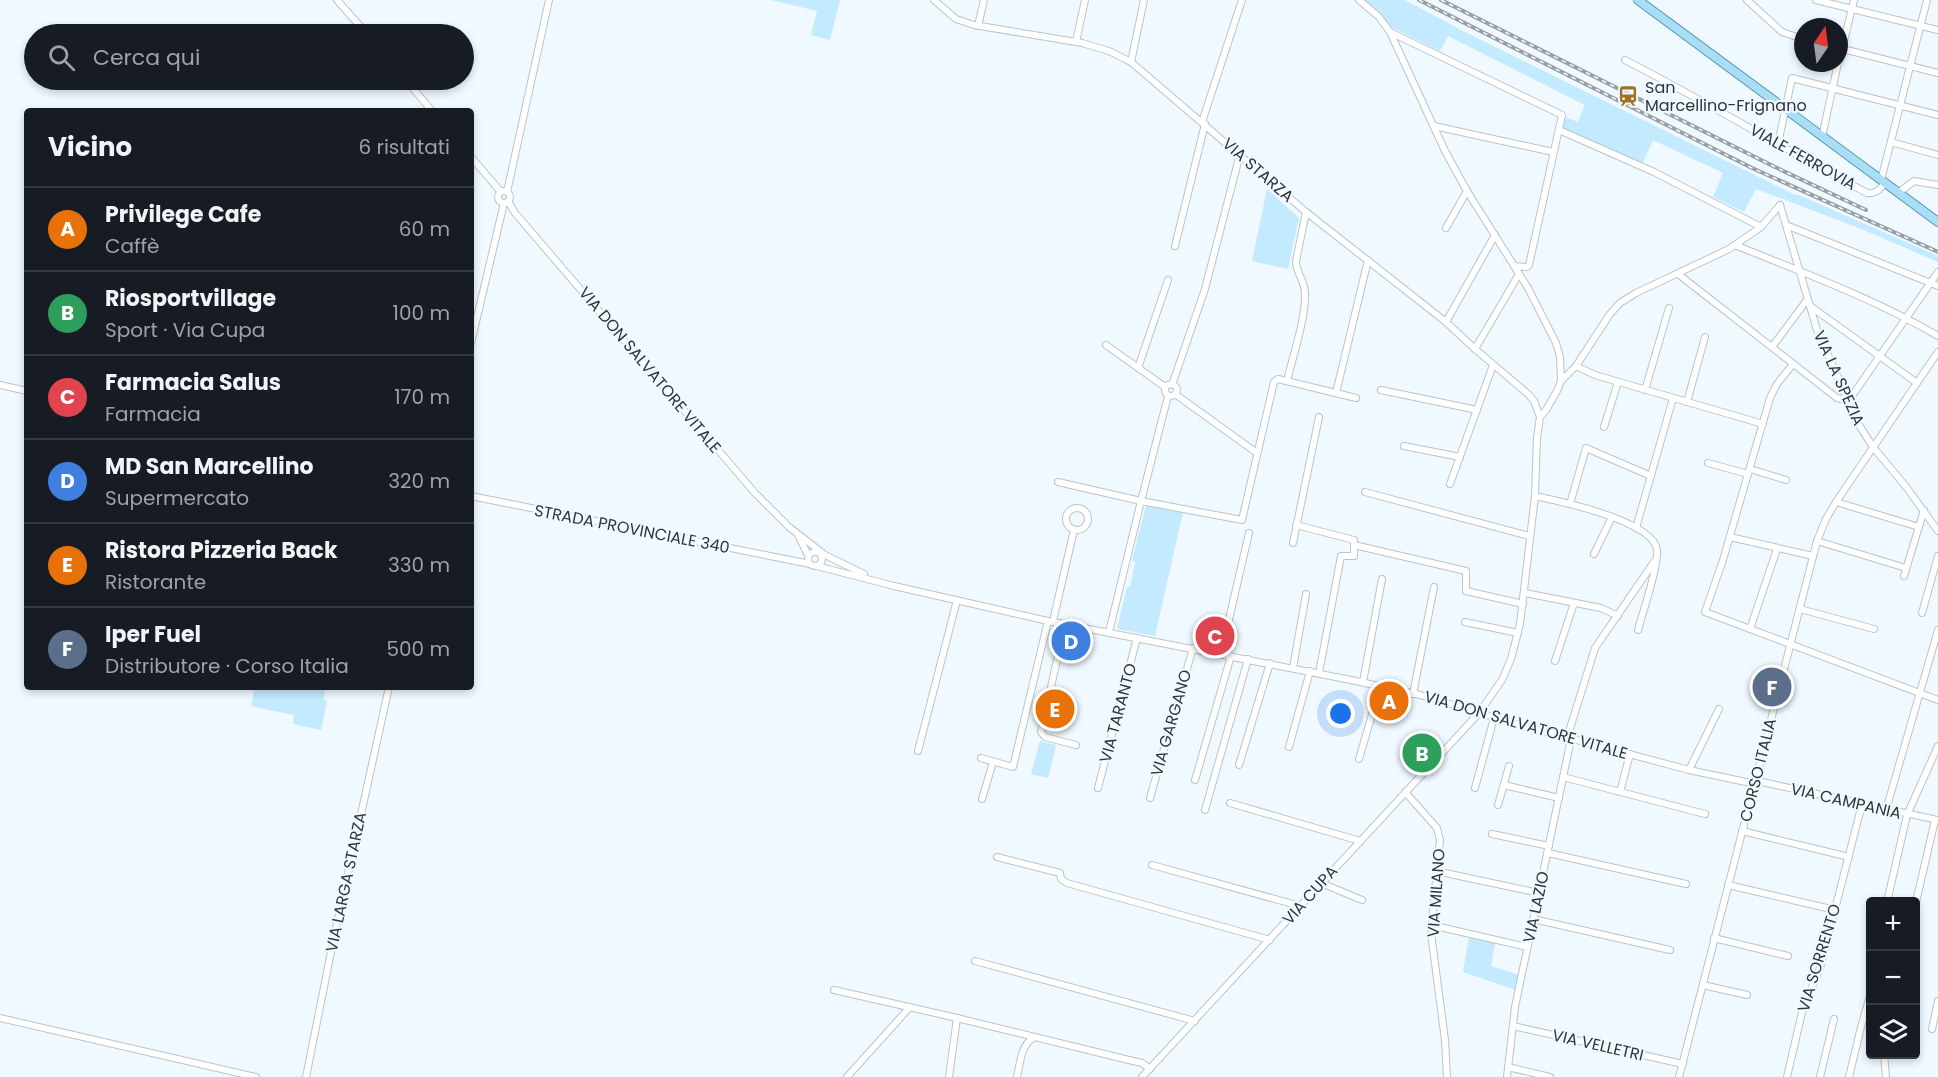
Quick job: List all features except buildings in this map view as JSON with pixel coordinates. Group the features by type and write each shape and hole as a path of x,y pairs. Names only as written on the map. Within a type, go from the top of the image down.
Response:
{"main road":[{"path":"1638,0 1938,222"}],"street":[{"path":"337,0 358,24"},
{"path":"506,202 498,196 504,192 549,0"},
{"name":"VIA STARZA","path":"934,0 956,19 978,26 1076,42 1109,51 1131,62 1306,212 1446,322 1474,349 1528,394 1540,417"},
{"path":"978,26 984,0"},
{"path":"1076,42 1085,0"},
{"path":"1131,62 1144,0"},
{"path":"1175,246 1203,123 1242,0"},
{"path":"1359,0 1379,17 1390,32 1445,151 1467,191 1528,288 1556,343 1560,357 1561,381"},
{"path":"1747,0 1782,32 1794,36"},
{"path":"1816,0 1938,30"},
{"path":"1848,22 1854,0"},
{"path":"1883,182 1927,0"},
{"path":"1390,32 1562,115 1529,265 1527,267 1514,266"},
{"path":"1848,50 1938,73"},
{"name":"VIALE FERROVIA","path":"1625,60 1684,90 1867,193 1876,192 1883,182"},
{"path":"1822,137 1836,72"},
{"path":"1778,144 1792,78 1938,115"},
{"path":"414,90 429,108"},
{"path":"1434,126 1553,152"},
{"path":"1540,417 1561,381 1576,366 1610,314 1620,303 1636,293 1736,246 1761,227 1654,172 1558,130"},
{"path":"1892,142 1938,155"},
{"path":"1240,154 1205,290 1165,392 1257,453"},
{"path":"474,161 494,185 510,196 506,202 474,331"},
{"path":"1898,193 1914,181 1938,185"},
{"path":"1446,228 1467,191"},
{"name":"VIA DON SALVATORE VITALE","path":"506,202 755,493 819,552 876,580"},
{"name":"VIA LA SPEZIA","path":"1761,227 1780,205 1817,330 1852,414 1874,447 1938,531"},
{"path":"1287,381 1305,305 1305,286 1296,268 1296,261 1306,212"},
{"path":"1786,225 1938,286"},
{"path":"1446,322 1495,235"},
{"path":"1736,246 1906,318 1938,336"},
{"path":"1336,393 1368,260"},
{"path":"1678,274 1837,398 1846,400 1852,396 1938,272"},
{"path":"1474,349 1519,274"},
{"path":"1138,368 1168,280"},
{"path":"1772,347 1808,303 1917,383"},
{"path":"1645,390 1669,308"},
{"path":"1687,402 1705,337"},
{"path":"1106,345 1138,368 1176,388 1141,501 1109,632"},
{"name":"CORSO ITALIA","path":"1679,1077 1817,541 1836,502 1938,352"},
{"path":"1793,364 1777,384 1770,398 1706,612 1938,700"},
{"path":"1450,484 1493,365"},
{"path":"1576,366 1595,375 1763,424"},
{"path":"1059,482 1141,501 1242,520 1274,381 1278,379 1356,398"},
{"path":"1605,427 1618,382"},
{"path":"0,385 24,391"},
{"path":"1381,390 1477,410"},
{"path":"1636,528 1673,398"},
{"path":"1293,543 1319,417"},
{"name":"VIA CUPA","path":"1142,1077 1479,713 1502,680 1518,633 1525,593 1540,417"},
{"path":"1404,446 1460,458"},
{"path":"1570,504 1586,448 1651,476"},
{"path":"1708,463 1786,480"},
{"path":"1365,492 1529,536"},
{"path":"1535,496 1593,509 1636,528 1655,542 1658,550 1650,592 1638,630"},
{"name":"STRADA PROVINCIALE 340","path":"474,497 793,561 811,561 812,552 819,552"},
{"path":"1836,502 1919,527"},
{"path":"1904,576 1924,510"},
{"path":"1594,554 1612,517"},
{"path":"1296,525 1354,540 1354,556 1341,556 1319,673"},
{"path":"981,758 1012,767 1074,530"},
{"path":"1221,654 1249,533"},
{"name":"VIA DON SALVATORE VITALE","path":"798,534 811,561 876,580 1050,621 1363,682 1689,770 1746,782 1754,781"},
{"path":"1730,537 1814,556"},
{"path":"1817,541 1906,568"},
{"path":"1354,545 1466,571 1466,591 1523,603"},
{"path":"1750,629 1778,549"},
{"path":"811,561 821,561 819,552"},
{"path":"1922,614 1938,556"},
{"name":"VIA LAZIO","path":"1507,1077 1513,1026 1527,947 1559,798 1569,738 1595,648 1656,559"},
{"path":"1363,682 1382,579"},
{"path":"1413,694 1434,587"},
{"path":"1525,593 1601,608 1618,615"},
{"path":"1293,668 1306,594"},
{"path":"918,751 957,600"},
{"path":"1555,661 1574,603"},
{"path":"1800,609 1874,629"},
{"path":"1465,622 1518,633"},
{"path":"1065,624 1041,732 1045,737 1076,745"},
{"path":"1886,810 1938,630"},
{"name":"VIA TARANTO","path":"1098,788 1137,638"},
{"name":"VIA GARGANO","path":"1150,798 1193,648"},
{"path":"1195,780 1231,656"},
{"path":"1205,810 1248,659"},
{"path":"1239,765 1270,663"},
{"path":"1289,747 1310,671"},
{"path":"1359,759 1380,687"},
{"name":"VIA LARGA STARZA","path":"306,1077 336,926 388,690"},
{"path":"1689,770 1719,709"},
{"path":"1475,788 1494,718"},
{"path":"1888,897 1907,815 1938,746"},
{"path":"1620,792 1630,754"},
{"path":"982,799 993,762"},
{"path":"1498,805 1509,766"},
{"path":"1563,777 1705,814"},
{"name":"VIA CAMPANIA","path":"1754,781 1936,820"},
{"path":"1504,785 1559,798"},
{"name":"VIA MILANO","path":"1406,792 1437,828 1440,848 1431,925 1445,1040 1447,1077"},
{"path":"1230,803 1360,841"},
{"name":"VIA SORRENTO","path":"1787,1077 1803,1008 1820,968 1862,804"},
{"path":"1917,897 1936,820"},
{"path":"1742,831 1848,857"},
{"path":"1492,834 1686,884"},
{"path":"997,857 1059,873 1061,879 1067,883 1270,940"},
{"path":"1152,865 1300,906"},
{"path":"1436,871 1539,893"},
{"path":"1321,884 1362,900"},
{"path":"1728,885 1835,910"},
{"path":"1533,919 1670,950"},
{"path":"1431,925 1527,947"},
{"path":"1714,938 1788,956"},
{"path":"975,961 1195,1021"},
{"path":"1703,985 1747,995"},
{"path":"834,990 1142,1063 1150,1069"},
{"path":"1932,1029 1938,1001"},
{"path":"1849,1077 1867,1005"},
{"path":"847,1077 910,1007"},
{"path":"0,1018 256,1077"},
{"path":"949,1077 957,1018"},
{"path":"1820,1077 1834,1019"},
{"name":"VIA VELLETRI","path":"1513,1026 1683,1064"},
{"path":"1017,1033 1024,1046"},
{"path":"1017,1077 1024,1046 1033,1037"},
{"path":"1884,1059 1886,1077"},
{"path":"1508,1067 1550,1077"}],"shaded area":[{"path":"771,0 840,0 830,40 811,35 817,11"},
{"path":"1363,0 1405,0 1795,195 1938,256 1938,262 1864,230 1756,189 1744,212 1713,197 1723,173 1653,140 1642,165 1562,130 1565,117 1578,122 1585,105 1448,36 1440,51 1389,26 1376,10"},
{"path":"1267,189 1299,218 1288,269 1252,261"},
{"path":"1146,505 1183,512 1155,636 1117,629 1127,587 1130,587 1135,562 1132,561"},
{"path":"254,690 325,690 323,699 327,701 321,730 293,724 294,715 251,706"},
{"path":"1040,741 1056,745 1048,778 1031,774"},
{"path":"1469,936 1495,942 1491,966 1519,975 1516,990 1463,972"}],"railway":[{"path":"1419,0 1752,168 1938,252"},
{"path":"1441,0 1866,210"}],"place":[{"name":"San Marcellino-Frignano","path":"1628,96"},
{"name":"Farmacia Salus","path":"1215,636"},
{"name":"MD San Marcellino","path":"1071,641"},
{"name":"Iper Fuel","path":"1772,687"},
{"name":"Privilege Cafe","path":"1389,701"},
{"name":"Ristora Pizzeria Back","path":"1055,709"},
{"name":"Riosportvillage","path":"1422,753"}]}
